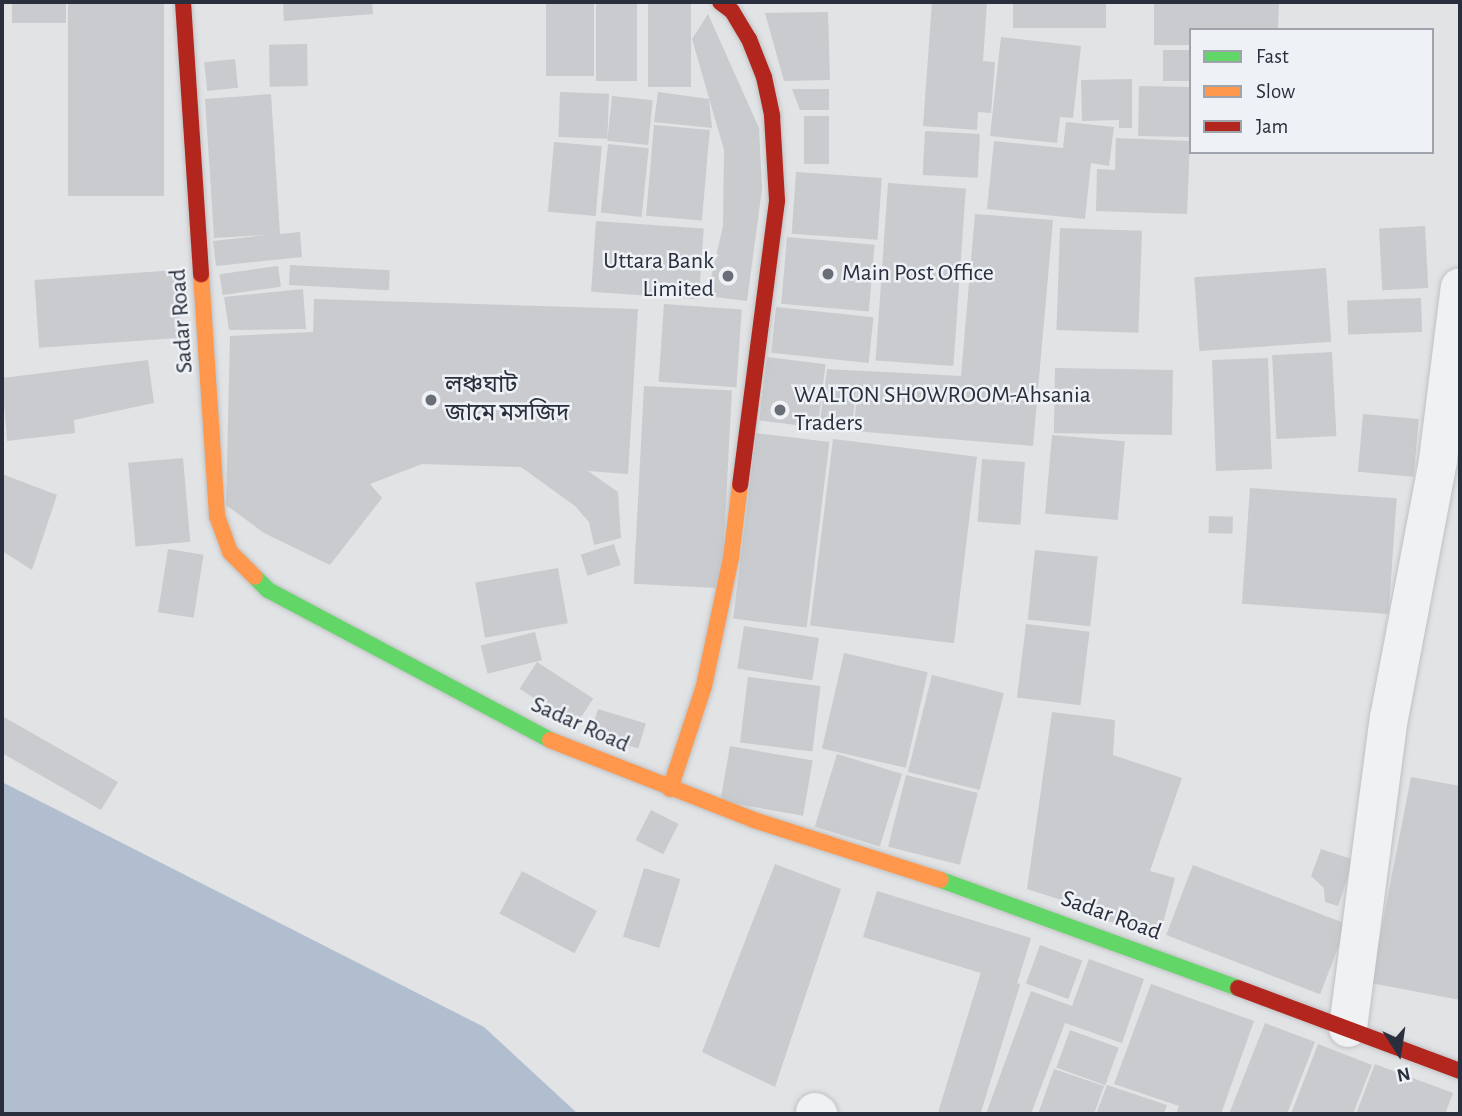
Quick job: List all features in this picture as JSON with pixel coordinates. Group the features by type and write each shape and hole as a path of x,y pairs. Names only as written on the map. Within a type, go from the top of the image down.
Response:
{"street":[{"name":"Sadar Road","path":"183,2 213,446 212,480 217,516 230,552 268,590 556,743 670,789 1015,904 1460,1071"},
{"path":"670,789 704,686 731,558 777,201 772,116 764,77 749,39 732,11 720,2"},
{"path":"1348,1028 1389,718 1438,460 1460,287"}],"water":[{"path":"2,782 484,1027 578,1114 2,1114"}],"building":[{"path":"12,2 66,2 66,23 12,23"},
{"path":"68,2 164,2 164,196 68,196"},
{"path":"283,2 372,2 373,14 284,21"},
{"path":"546,2 594,2 594,76 546,76"},
{"path":"596,2 637,2 637,81 596,81"},
{"path":"648,2 691,2 691,87 648,87"},
{"path":"932,2 987,2 983,61 995,62 991,113 978,112 977,130 923,126"},
{"path":"1013,2 1106,2 1106,28 1013,28"},
{"path":"1154,2 1279,2 1278,28 1189,28 1189,45 1154,45"},
{"path":"828,12 830,80 784,81 765,13"},
{"path":"708,14 759,128 762,189 747,301 707,296 723,226 724,150 692,39"},
{"path":"1001,37 1081,46 1073,118 1060,117 1057,143 990,136"},
{"path":"307,44 308,86 270,87 269,45"},
{"path":"1163,50 1189,50 1189,81 1163,81"},
{"path":"235,59 238,88 207,91 204,62"},
{"path":"1132,79 1132,128 1119,128 1119,120 1082,121 1081,80"},
{"path":"1139,86 1189,87 1189,137 1138,136"},
{"path":"792,89 829,89 829,110 800,110"},
{"path":"560,92 609,94 607,139 558,137"},
{"path":"658,92 709,99 712,128 654,122"},
{"path":"271,94 280,234 300,232 302,257 216,266 213,241 267,235 214,238 205,99"},
{"path":"612,96 653,100 648,145 607,141"},
{"path":"804,116 829,116 829,164 804,164"},
{"path":"1066,122 1114,127 1109,166 1091,163 1085,219 987,209 994,141 1063,148"},
{"path":"654,125 710,130 702,221 646,216"},
{"path":"925,131 980,134 978,178 923,175"},
{"path":"1116,138 1189,141 1187,214 1096,211 1097,169 1115,170"},
{"path":"554,142 602,146 596,216 548,212"},
{"path":"608,144 649,148 642,217 601,213"},
{"path":"796,172 882,178 877,240 792,234"},
{"path":"888,183 966,188 953,366 876,361"},
{"path":"975,214 1053,220 1033,446 854,431 858,376 851,433 819,428 827,369 961,376"},
{"path":"596,221 704,229 699,299 591,292"},
{"path":"1425,226 1428,288 1382,290 1379,228"},
{"path":"1060,228 1142,231 1138,333 1056,330"},
{"name":"Main Post Office","path":"787,237 875,245 869,311 781,304"},
{"path":"290,265 390,270 389,290 289,285"},
{"path":"278,266 281,287 222,295 220,274"},
{"path":"1326,268 1331,342 1199,351 1194,277"},
{"path":"177,270 182,338 39,348 34,280"},
{"path":"303,289 306,329 229,330 224,297"},
{"path":"1421,298 1422,332 1348,335 1347,301"},
{"name":"লঞ্চঘাট জামে মসজিদ","path":"314,299 638,309 628,474 588,471 618,492 621,538 594,545 589,522 575,506 521,467 422,464 370,484 382,498 330,565 264,533 226,505 230,336 313,332"},
{"path":"664,304 742,309 736,387 659,382"},
{"path":"776,307 873,317 869,363 771,353"},
{"path":"1332,352 1336,436 1276,439 1272,355"},
{"path":"767,357 826,364 818,428 759,421"},
{"path":"1268,358 1272,469 1216,471 1212,360"},
{"path":"148,360 154,403 74,420 75,433 7,441 2,378"},
{"path":"1055,368 1173,370 1172,435 1054,433"},
{"path":"644,386 732,391 722,588 634,584"},
{"path":"1363,414 1419,419 1414,477 1358,472"},
{"path":"756,433 829,442 807,628 733,619"},
{"path":"1052,435 1125,441 1118,520 1045,514"},
{"path":"833,439 977,457 954,643 810,626"},
{"path":"183,458 190,542 136,546 128,463"},
{"path":"982,459 1025,462 1021,525 978,522"},
{"path":"2,474 57,495 32,570 2,551"},
{"path":"1250,488 1397,498 1389,614 1242,604"},
{"path":"1209,516 1233,517 1232,534 1208,533"},
{"path":"614,544 621,565 588,576 581,555"},
{"path":"168,549 204,555 194,618 158,612"},
{"path":"1035,550 1098,557 1090,626 1028,620"},
{"path":"558,568 568,623 485,638 475,583"},
{"path":"1026,624 1090,632 1081,705 1017,697"},
{"path":"744,626 819,638 812,680 737,668"},
{"path":"535,632 542,660 488,674 481,646"},
{"path":"844,653 928,672 906,768 822,748"},
{"path":"537,662 593,698 576,725 520,689"},
{"path":"932,675 1004,693 980,790 908,772"},
{"path":"748,677 820,686 812,751 740,743"},
{"path":"598,709 646,724 638,748 590,734"},
{"path":"1052,712 1115,720 1113,755 1182,778 1150,871 1175,878 1160,935 1107,921 1108,915 1027,889"},
{"path":"2,716 118,782 101,810 2,753"},
{"path":"730,746 813,761 803,816 720,801"},
{"path":"837,754 902,774 880,847 815,827"},
{"path":"906,775 978,793 960,865 888,847"},
{"path":"1411,777 1460,786 1460,1000 1371,983"},
{"path":"651,810 679,824 663,854 636,840"},
{"path":"1321,849 1354,860 1338,906 1325,902 1324,888 1311,876"},
{"path":"775,864 841,889 775,1087 702,1052"},
{"path":"1193,865 1347,924 1320,994 1166,935"},
{"path":"644,868 680,879 659,948 623,937"},
{"path":"522,871 597,911 575,953 499,913"},
{"path":"877,891 1031,938 1017,984 863,937"},
{"path":"1040,945 1082,960 1068,999 1026,984"},
{"path":"1089,959 1144,979 1122,1043 1065,1023 1031,1114 986,1114 1031,991 1072,1006"},
{"path":"981,972 1020,984 980,1114 938,1114"},
{"path":"1151,984 1254,1021 1221,1114 1176,1114 1179,1106 1114,1084"},
{"path":"1265,1023 1315,1042 1287,1114 1229,1114"},
{"path":"1070,1030 1119,1048 1105,1085 1056,1068"},
{"path":"1318,1044 1372,1065 1353,1114 1291,1114"},
{"path":"1375,1064 1453,1093 1445,1114 1356,1114"},
{"path":"1054,1069 1104,1086 1094,1114 1038,1114"},
{"path":"1107,1085 1167,1105 1164,1114 1096,1114"}],"traffic: fast":[{"path":"255,577 268,590 550,740"},
{"path":"941,880 1238,988"}],"traffic: slow":[{"path":"201,274 217,516 230,552 255,577"},
{"path":"670,789 704,686 731,558 740,485"},
{"path":"550,740 754,820 941,880"}],"traffic: jam":[{"path":"183,2 201,274"},
{"path":"720,2 732,11 749,39 764,77 772,116 777,201 740,485"},
{"path":"1238,988 1460,1071"}],"place":[{"name":"Main Post Office","path":"828,274"},
{"name":"Uttara Bank Limited","path":"728,276"},
{"name":"লঞ্চঘাট জামে মসজিদ","path":"431,400"},
{"name":"WALTON SHOWROOM-Ahsania Traders","path":"780,410"}]}
